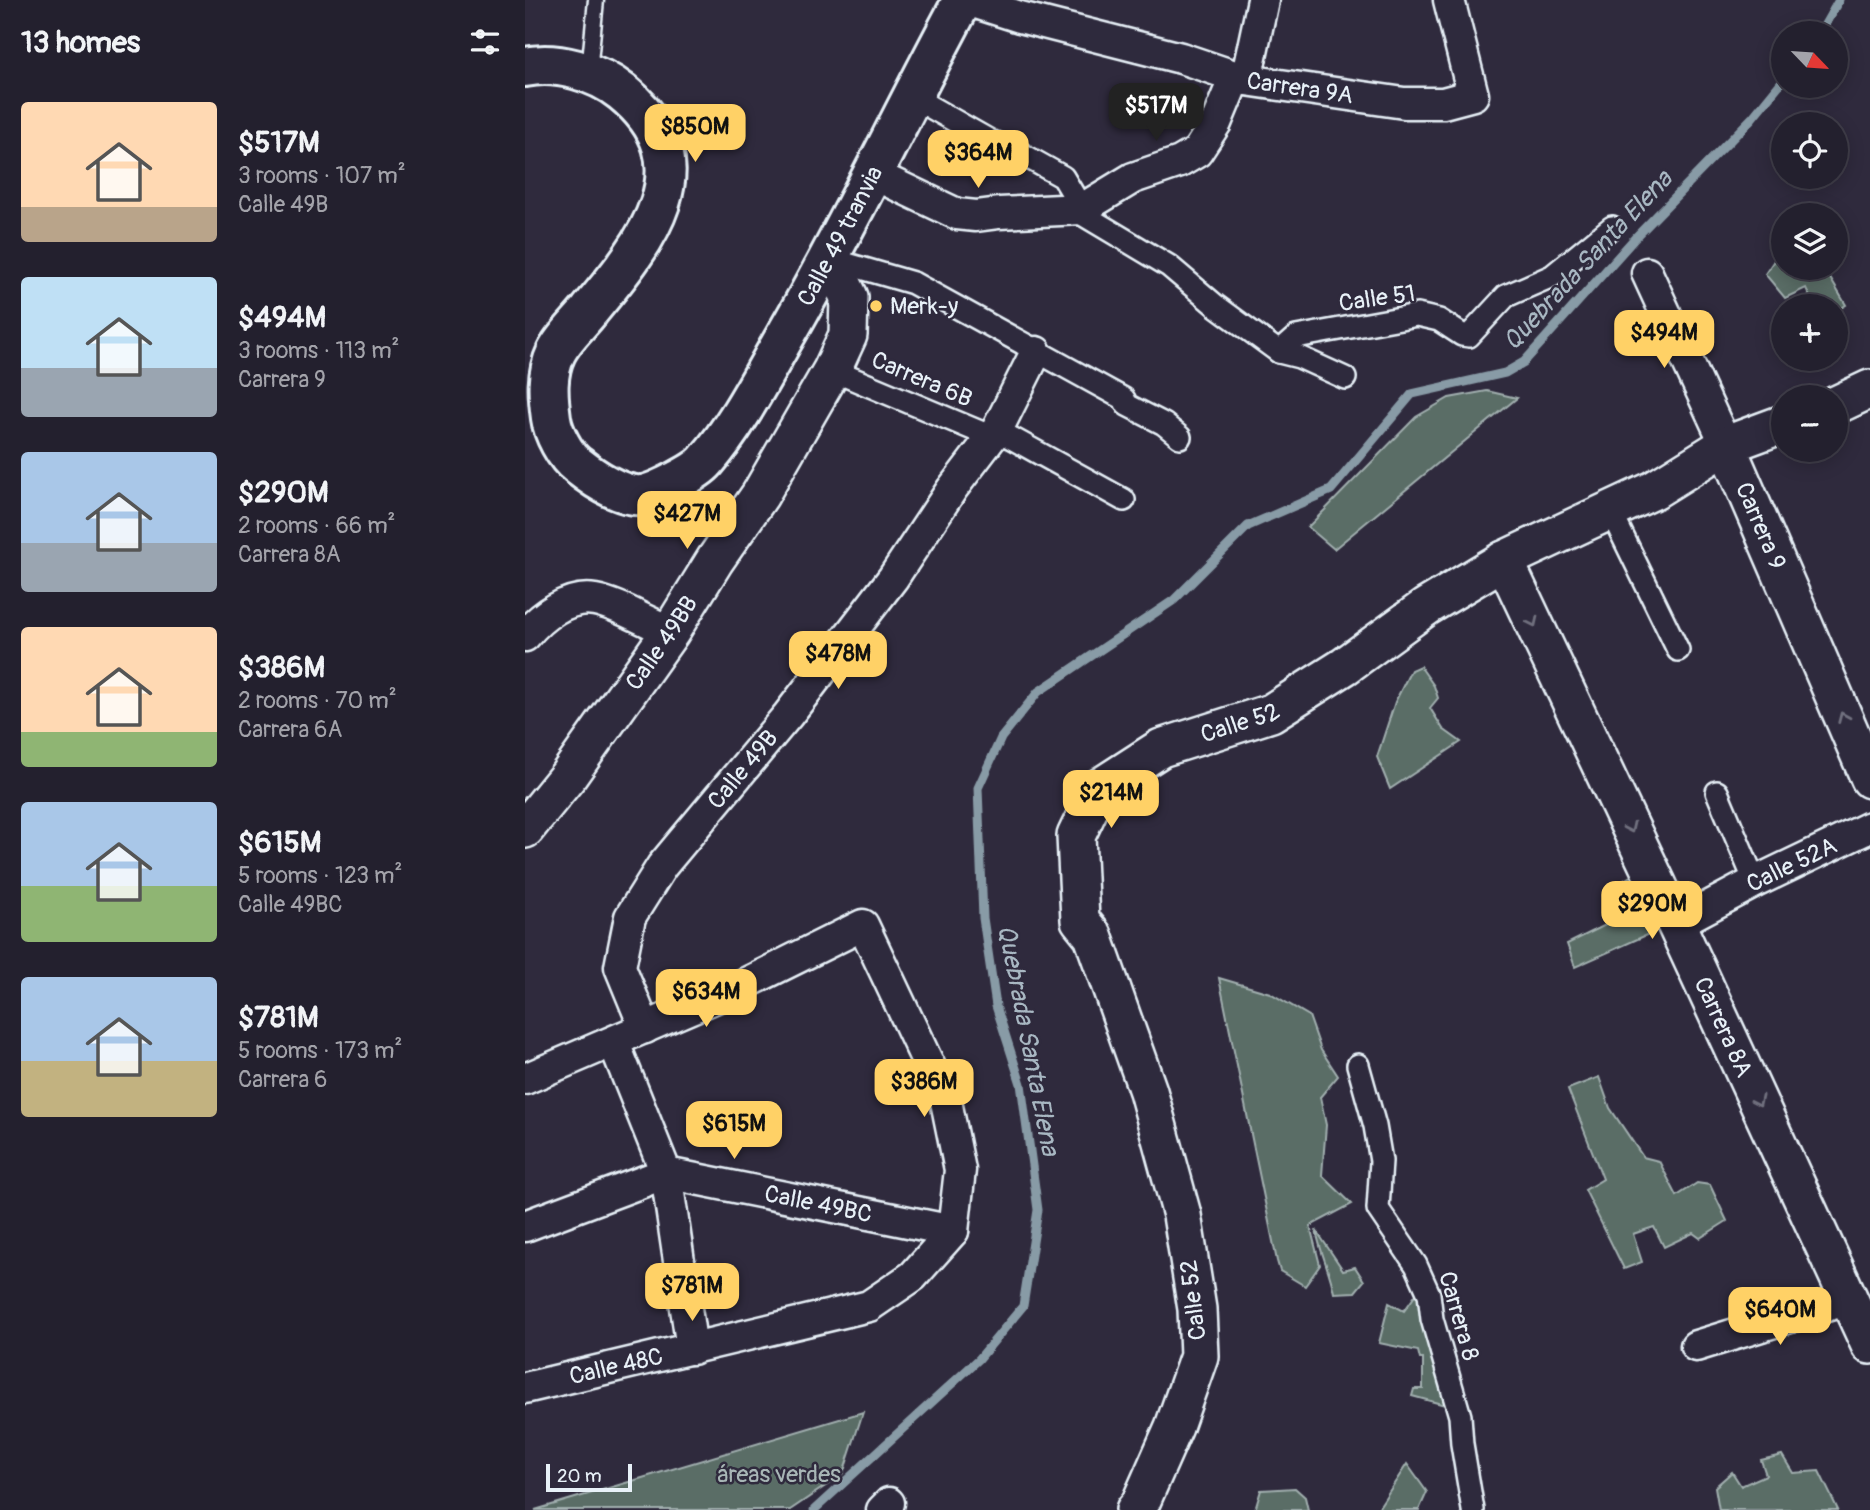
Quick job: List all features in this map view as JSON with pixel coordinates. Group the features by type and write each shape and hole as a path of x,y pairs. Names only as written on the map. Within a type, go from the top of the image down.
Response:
{"main road":[{"name":"Calle 49 tranvia","path":"589,73 614,86 642,108 659,138 665,168 661,204 641,246 556,352 547,389 553,428 572,462 603,485 641,495 669,484 703,465 734,424 830,259 911,96 965,0"},
{"path":"525,67 539,64 589,73"}],"street":[{"name":"Carrera 9A","path":"965,0 1020,17 1181,58 1240,78 1403,103 1443,103 1473,95 1449,0"},
{"path":"873,174 957,214 976,216 1082,209 1133,178 1180,162 1197,152 1240,78 1263,0"},
{"path":"911,96 992,142 1011,148 1063,177 1082,209 1082,214 1169,266 1215,305 1279,352 1345,377"},
{"name":"Calle 51","path":"1279,352 1296,337 1417,315 1439,320 1462,335 1469,336 1506,296 1552,276 1612,227"},
{"path":"830,259 913,283 1124,399 1127,405 1164,424 1180,438"},
{"name":"Calle 49BB","path":"525,829 568,776 671,631 760,495 832,370 848,335 849,297 830,259"},
{"name":"Carrera 9","path":"1647,273 1727,445 1870,779"},
{"name":"Calle 49B","path":"645,1028 620,967 630,917 662,866 788,715 893,578 952,489 994,433 1036,352"},
{"name":"Carrera 6B","path":"832,370 994,433 1123,500"},
{"path":"1848,400 1870,390"},
{"name":"Calle 52","path":"1135,1510 1174,1427 1199,1356 1196,1309 1182,1215 1148,1091 1093,936 1080,920 1076,836 1099,788 1161,748 1271,713 1345,666 1426,607 1504,560 1654,490 1727,445 1771,429"},
{"path":"1611,512 1678,650"},
{"name":"Carrera 8A","path":"1504,560 1676,924 1860,1293 1870,1345"},
{"path":"525,636 537,620 567,603 593,599 671,631"},
{"path":"1717,792 1755,882"},
{"name":"Calle 52A","path":"1676,924 1755,882 1870,827"},
{"path":"525,1079 728,992 863,925 946,1101 960,1170 953,1231"},
{"path":"614,1043 666,1173 692,1349"},
{"name":"Carrera 8","path":"1358,1065 1375,1126 1381,1161 1378,1209 1416,1265 1429,1294 1432,1319 1460,1416 1473,1510"},
{"path":"525,1226 666,1173"},
{"name":"Calle 49BC","path":"666,1173 953,1231"},
{"name":"Calle 48C","path":"525,1388 869,1306 913,1276 953,1231"},
{"path":"1696,1346 1860,1293"}],"lane":[{"path":"589,73 596,0"}],"green space":[{"path":"1771,265 1771,280 1831,280 1839,294 1809,294 1806,288 1793,294 1782,294 1765,274"},
{"path":"1487,391 1517,398 1334,549 1308,527 1416,417 1449,398"},
{"path":"1420,666 1434,686 1438,698 1430,708 1443,729 1461,742 1390,789 1377,757 1395,702 1411,670"},
{"path":"1631,876 1660,929 1575,967 1567,944 1626,915 1614,886"},
{"path":"1219,978 1270,993 1309,1016 1321,1050 1338,1076 1320,1097 1326,1125 1322,1175 1352,1204 1310,1226 1320,1265 1305,1286 1280,1271 1277,1261"},
{"path":"1599,1077 1610,1108 1643,1157 1659,1161 1677,1196 1697,1183 1710,1185 1727,1221 1700,1238 1693,1233 1664,1247 1654,1227 1633,1234 1642,1262 1624,1269 1585,1190 1603,1179 1568,1089"},
{"path":"1316,1230 1343,1270 1355,1267 1364,1281 1355,1292 1334,1293"},
{"path":"1422,1286 1449,1406 1412,1396 1414,1389 1423,1389 1423,1359 1420,1359 1418,1351 1379,1343 1389,1303 1404,1311"},
{"name":"áreas verdes","path":"863,1412 843,1474 790,1510 535,1510"},
{"path":"1782,1455 1793,1473 1819,1471 1838,1510 1719,1510 1715,1487 1732,1472 1741,1486 1766,1475 1761,1460"},
{"path":"1407,1464 1427,1492 1419,1510 1377,1510"},
{"path":"1295,1488 1305,1497 1308,1510 1255,1510 1261,1490"}],"waterway":[{"name":"Quebrada Santa Elena","path":"1827,21 1839,0"},
{"name":"Quebrada Santa Elena","path":"814,1510 979,1359 1023,1306 1038,1210 1021,1084 996,1006 983,918 978,788 1001,738 1038,692 1174,600 1248,526 1331,490 1412,394 1505,373 1524,362 1635,238 1752,118 1771,95"}],"place":[{"name":"Merk-y","path":"876,306"}]}
